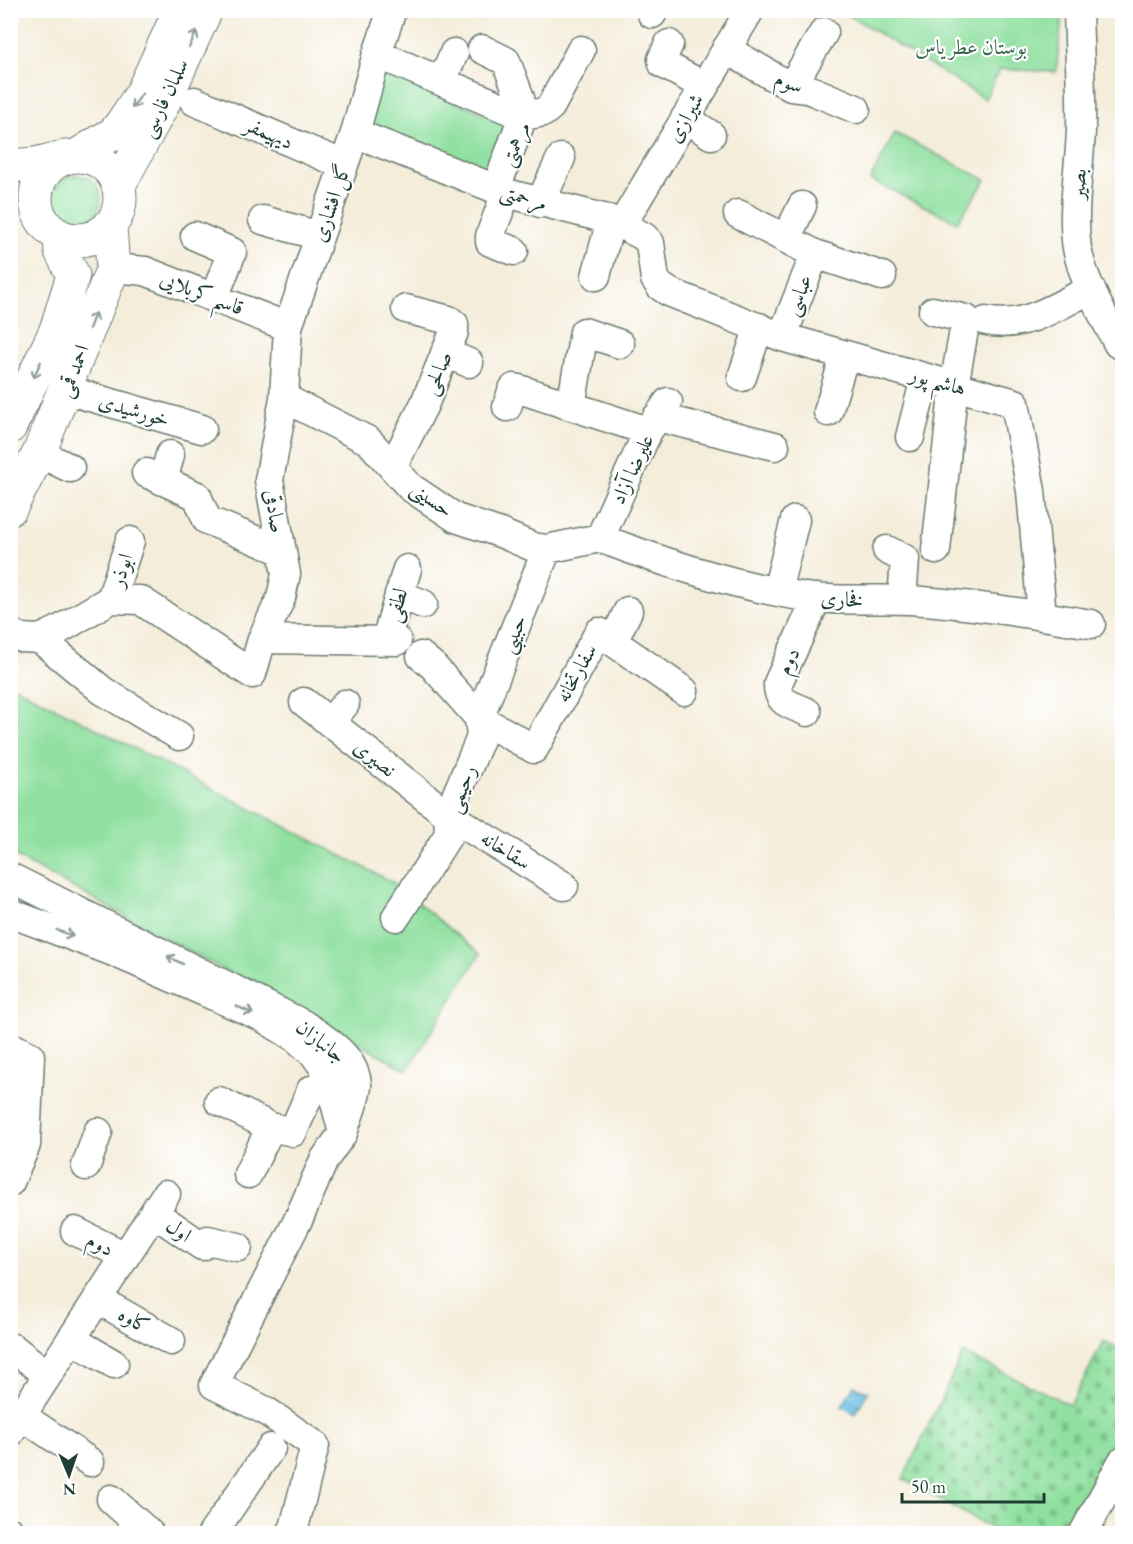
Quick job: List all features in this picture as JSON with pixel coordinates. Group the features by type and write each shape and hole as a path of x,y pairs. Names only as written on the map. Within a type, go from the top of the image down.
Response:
{"main road":[{"name":"سلمان فارسی","path":"10,166 35,164 72,156 114,133 142,93 180,10"},
{"name":"سلمان فارسی","path":"119,185 163,104 206,10"},
{"path":"10,213 55,233 73,240 86,240 99,235 110,226 117,214 120,200 119,185 113,173 103,164 92,158 72,156 54,163 45,171 38,182 35,195 36,207 41,219 55,233"},
{"name":"احمد قمی","path":"10,509 39,453 66,390 113,268 110,226"},
{"name":"احمد قمی","path":"10,427 56,330 73,274 55,233"}],"street":[{"name":"گل افشاری","path":"284,398 288,327 355,133 392,10"},
{"name":"شیرازی","path":"596,276 616,223 685,118 750,10"},
{"name":"بصیر","path":"1078,10 1081,129 1077,247 1091,289 1118,344 1122,346"},
{"path":"791,87 824,32"},
{"path":"669,44 662,59 663,64 704,86"},
{"name":"مرهمتی","path":"514,251 490,242 490,236 523,116 544,112 551,106 581,50"},
{"name":"سوم","path":"726,50 791,87 808,89 855,109"},
{"path":"442,81 468,51 506,61 520,98 523,116"},
{"path":"377,54 523,116"},
{"name":"دیهیمفر","path":"194,101 344,165"},
{"path":"685,118 711,135"},
{"name":"مرحمتی","path":"355,133 501,191 616,223 644,236 650,243 655,279 660,286"},
{"path":"540,203 561,158"},
{"path":"786,238 802,206"},
{"name":"عباسی","path":"738,214 815,254 882,276"},
{"path":"264,220 319,236"},
{"path":"195,236 232,252 214,298"},
{"name":"عباسی","path":"770,332 815,254"},
{"name":"قاسم کربلایی","path":"113,268 145,271 288,327"},
{"name":"هاشم پور","path":"660,286 669,292 770,332 1015,403 1031,491 1042,616"},
{"path":"986,321 1000,324 1025,321 1091,289"},
{"name":"صالحی","path":"393,466 424,405 457,358 454,324 449,320 406,309"},
{"path":"933,311 966,319 954,386 936,550"},
{"path":"571,406 584,332 620,344"},
{"path":"742,377 770,332"},
{"path":"828,412 845,354"},
{"path":"910,437 926,378"},
{"path":"507,407 514,388 571,406 775,446"},
{"name":"خورشیدی","path":"66,390 202,429"},
{"name":"حسینی","path":"284,398 369,441 410,487 456,518 533,547 547,549 600,538"},
{"name":"صادقی","path":"111,599 140,600 252,674 266,630 281,598 286,574 269,480 284,398"},
{"name":"علیرضا آزاد","path":"600,538 665,423"},
{"path":"39,453 70,468"},
{"path":"160,470 196,496 207,520 282,552"},
{"path":"777,591 795,520"},
{"name":"فخاری","path":"600,538 683,568 777,591 818,598 861,601 902,600 1091,624"},
{"name":"ابوذر","path":"111,599 130,541"},
{"name":"حبیبی","path":"479,718 547,549"},
{"path":"887,550 905,559 902,600"},
{"name":"لطفی","path":"266,630 391,641 410,589"},
{"name":"دوم","path":"807,712 780,698 777,693 778,683 818,598"},
{"path":"10,633 22,638 40,639 111,599"},
{"path":"613,642 628,611"},
{"name":"سفارتخانه","path":"479,718 534,749 599,632 684,691"},
{"path":"40,639 103,691 179,736"},
{"path":"421,656 433,666 479,718"},
{"name":"نصیری","path":"303,702 338,714 448,814"},
{"name":"رحیمی","path":"396,917 449,834 448,814 481,737 479,718"},
{"name":"سقاخانه","path":"448,814 564,886"},
{"name":"جانبازان","path":"10,877 303,1024 328,1041 350,1062 357,1085 343,1133"},
{"name":"جانبازان","path":"10,913 111,951 262,1017 296,1038 314,1054 327,1072 343,1133"},
{"path":"10,1182 26,1145 20,1051"},
{"path":"248,1174 311,1090"},
{"path":"219,1101 282,1130 324,1160"},
{"path":"86,1166 98,1132"},
{"path":"290,1533 294,1528 315,1444 266,1411 214,1385 299,1218 324,1160 343,1133"},
{"name":"اول","path":"125,1257 160,1203 202,1246 208,1240 237,1247"},
{"name":"دوم","path":"75,1231 125,1257"},
{"path":"90,1462 14,1419 48,1375 125,1257"},
{"name":"کاوه","path":"97,1299 171,1341"},
{"path":"71,1340 114,1364"},
{"path":"13,1348 48,1375"},
{"path":"212,1533 271,1448"},
{"path":"1083,1533 1122,1462"},
{"path":"111,1499 150,1533"}],"green space":[{"name":"بوستان عطر یاس","path":"842,11 1063,11 1056,72 1000,69 985,99"},
{"path":"382,71 512,125 493,180 364,127"},
{"path":"895,133 986,180 957,222 870,180"},
{"path":"77,175 94,182 101,199 94,216 77,223 60,216 53,199 60,182"},
{"path":"10,684 394,883 480,954 407,1070 11,854"},
{"path":"1104,1341 1122,1350 1122,1435 1070,1533 1000,1533 903,1479 963,1353 1070,1405"}],"water":[{"path":"854,1385 868,1392 855,1414 842,1406"}]}
